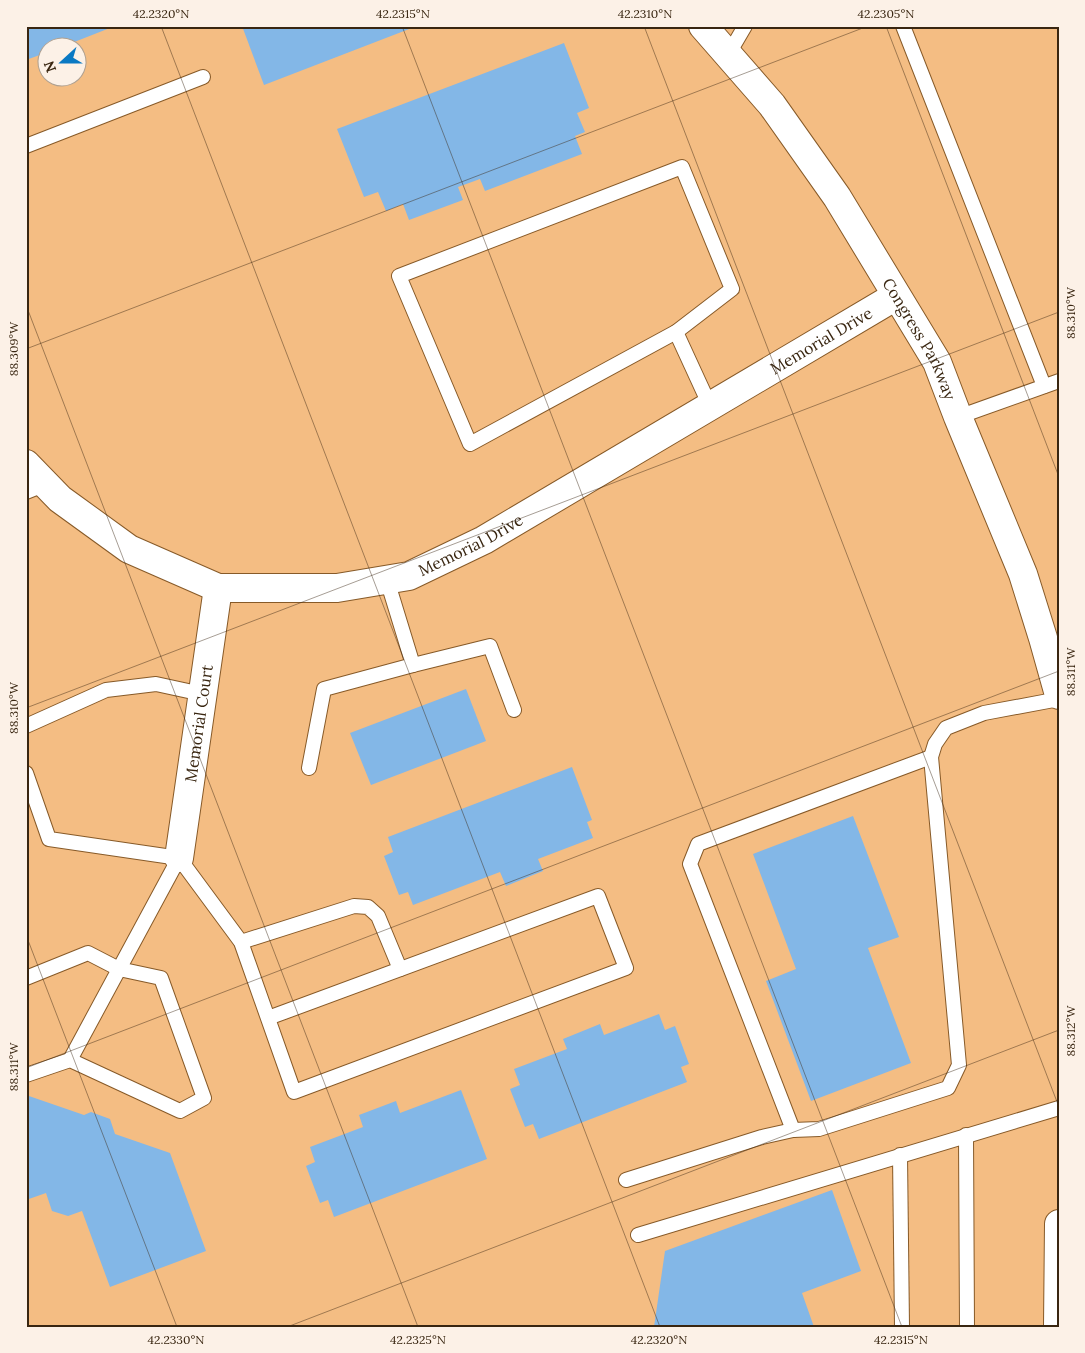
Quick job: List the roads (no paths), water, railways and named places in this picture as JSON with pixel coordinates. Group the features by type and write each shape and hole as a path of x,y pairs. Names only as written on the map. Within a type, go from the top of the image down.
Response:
{"street":[{"name":"Congress Parkway","path":"703,26 772,105 837,197 937,362 1023,574 1059,697"},
{"name":"Memorial Drive","path":"26,464 36,488 60,499 130,549 218,588 337,588 409,576 484,540 896,296"},
{"name":"Memorial Court","path":"179,858 218,588"},
{"path":"1058,1327 1059,1224"}],"lane":[{"path":"728,55 745,26"},
{"path":"903,26 1044,386"},
{"path":"26,146 203,76"},
{"path":"682,167 732,289 676,332 470,444 399,276 682,167"},
{"path":"676,332 710,406"},
{"path":"958,417 1059,381"},
{"path":"387,580 413,665"},
{"path":"309,768 324,689 490,646 514,710"},
{"path":"26,726 106,690 156,684 202,694"},
{"path":"626,1180 762,1137 793,1130 819,1130 948,1088 958,1065 931,757 935,744 946,728 984,714 1059,697"},
{"path":"793,1130 690,864 698,844 931,757"},
{"path":"26,773 49,839 179,858 241,942 294,1092 626,968 598,896 268,1018"},
{"path":"26,1075 70,1060 179,858"},
{"path":"241,942 354,906 368,907 378,916 400,969"},
{"path":"26,978 88,953 119,969 161,978 204,1098 180,1112 70,1060"},
{"path":"638,1235 1059,1108"},
{"path":"966,1135 968,1327"},
{"path":"900,1156 902,1327"}]}
